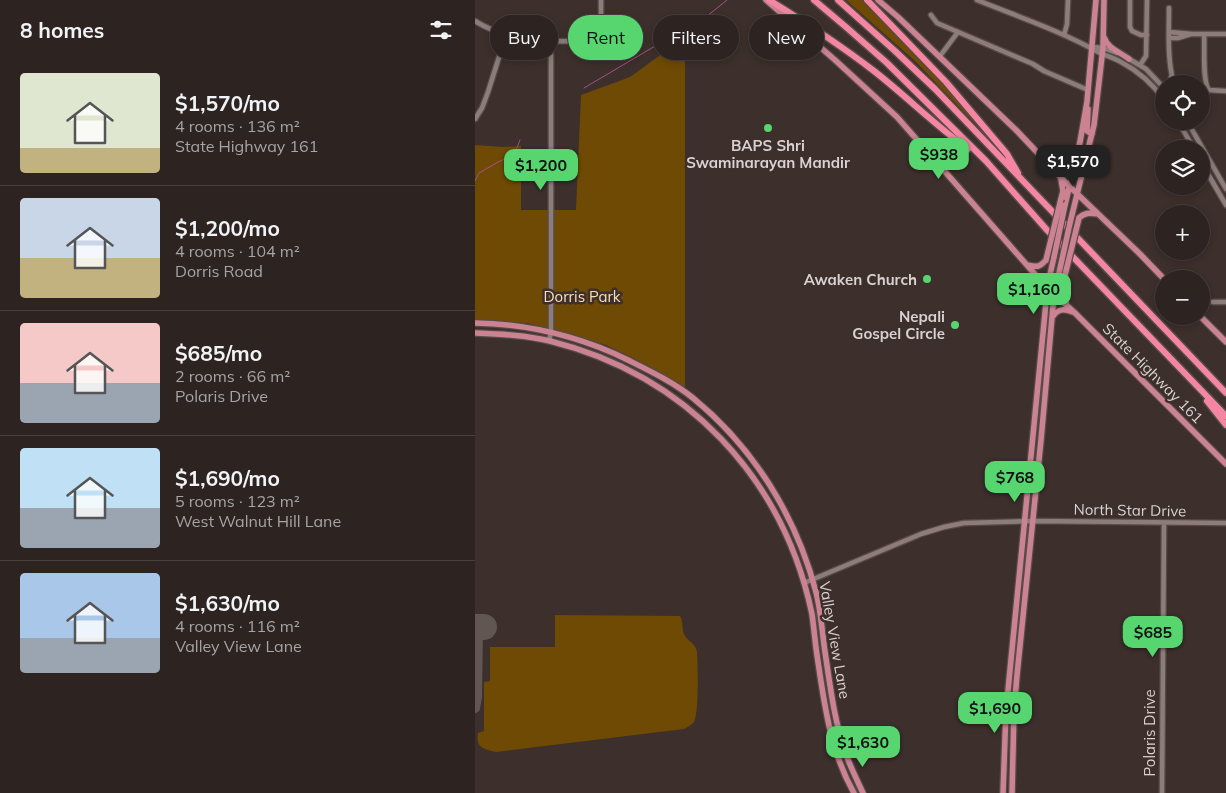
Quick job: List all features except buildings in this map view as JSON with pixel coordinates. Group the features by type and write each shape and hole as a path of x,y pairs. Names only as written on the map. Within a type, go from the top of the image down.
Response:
{"highway":[{"path":"767,0 807,23 873,70 953,137 986,161"},
{"path":"814,0 887,63 986,161 1047,230 1226,416"},
{"path":"838,0 915,70 1226,393"},
{"path":"867,0 922,56 961,100 1007,154 1022,181"},
{"path":"1203,369 1226,388"},
{"path":"1192,380 1226,425"}],"main road":[{"name":"State Highway 161","path":"767,0 897,117 1047,288 1067,305 1226,464"},
{"path":"877,0 898,16 940,56 1155,270"},
{"path":"1003,793 1006,711 1015,607 1047,288 1087,102 1096,0"},
{"path":"1012,793 1014,710 1052,318 1059,273 1092,134 1102,51 1104,0"},
{"path":"1103,34 1105,42 1109,47 1129,59"},
{"path":"1087,102 1087,131 1092,134"},
{"path":"1055,171 1064,173 1070,172 1074,168"},
{"path":"1027,265 1036,267 1046,260 1063,191 1060,176"},
{"path":"1067,305 1062,290 1079,218 1087,212 1098,214"},
{"path":"1052,318 1061,310 1074,312"},
{"name":"Valley View Lane","path":"475,324 501,324 551,332 613,353 673,384 692,398 725,428 753,459 786,514 797,537 812,579 817,595 833,705 838,726 847,756 863,793"},
{"path":"1209,325 1226,342"},
{"name":"Valley View Lane","path":"475,333 522,336 549,341 591,354 631,371 673,397 709,425 738,456 766,498 796,558 812,615 829,728 840,763 853,793"},
{"path":"1039,366 1047,368"},
{"path":"1015,607 1024,608"},
{"path":"1009,678 1017,679"}],"street":[{"path":"601,0 601,15"},
{"path":"977,0 1102,51 1129,59 1140,65 1155,78"},
{"path":"1064,35 1067,24 1068,0"},
{"path":"1130,0 1130,27 1132,32 1147,35"},
{"path":"1140,65 1146,56 1147,0"},
{"path":"1169,8 1171,75"},
{"path":"931,15 937,23 1088,90"},
{"path":"475,21 490,28"},
{"path":"940,56 958,32"},
{"path":"1169,32 1226,34"},
{"path":"1169,38 1178,38 1192,34"},
{"path":"1204,34 1207,87 1209,90 1226,91"},
{"path":"1102,51 1140,74 1155,88"},
{"path":"475,118 482,108 498,60"},
{"path":"549,341 551,332 551,60"},
{"path":"1210,161 1226,189"},
{"path":"1210,177 1226,205"},
{"path":"1213,302 1226,302"},
{"name":"North Star Drive","path":"804,583 921,534 944,527 980,522 1024,521 1226,523"},
{"name":"Polaris Drive","path":"1161,793 1164,523"}],"green space":[{"path":"846,0 864,0 943,83 983,130 915,61"},
{"name":"Dorris Park","path":"653,60 685,60 685,388 647,365 606,345 527,323 475,321 475,145 521,146 521,210 576,210 581,95 630,77"},
{"path":"555,615 680,616 685,636 694,645 697,652 698,677 696,717 694,722 684,729 496,752 479,745 478,733 484,731 484,682 490,681 490,647 555,647"}],"waterway":[{"path":"584,88 711,13 727,0"},
{"path":"475,181 479,173 514,155 520,140"}],"taxiway":[{"path":"475,708 477,697 478,627"}],"runway":[{"path":"475,627 484,627"}],"place":[{"name":"BAPS Shri Swaminarayan Mandir","path":"768,128"},
{"name":"Awaken Church","path":"927,279"},
{"name":"Nepali Gospel Circle","path":"955,325"}]}
